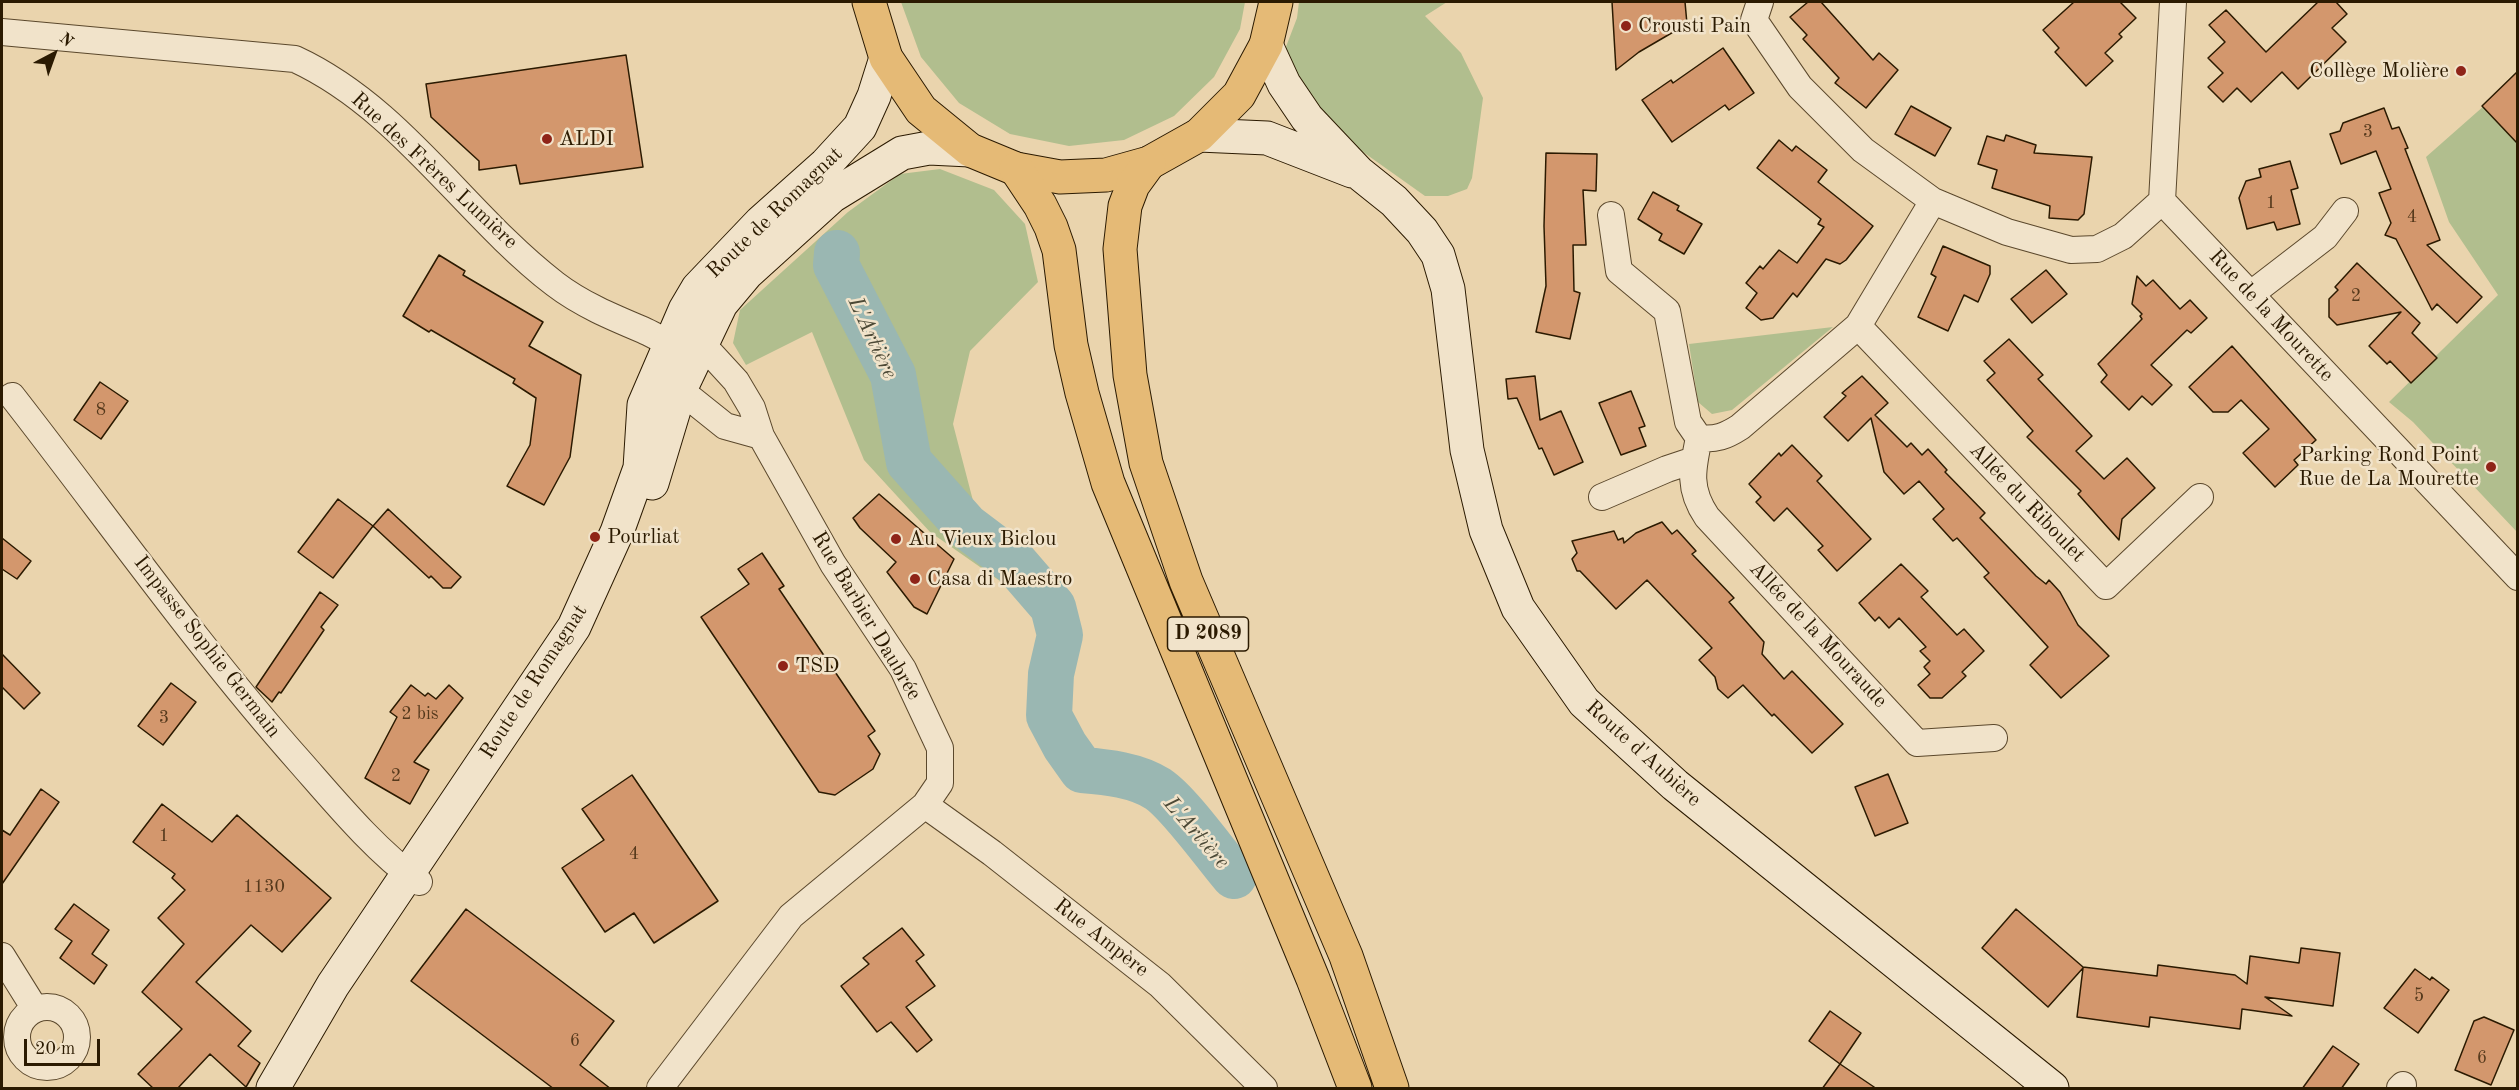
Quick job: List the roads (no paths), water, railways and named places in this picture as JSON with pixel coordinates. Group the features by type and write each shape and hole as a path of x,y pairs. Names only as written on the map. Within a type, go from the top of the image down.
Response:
{"main road":[{"path":"869,2 886,58 921,110 970,150 1016,169 1060,177 1106,175 1149,163 1199,135 1239,95 1266,45 1276,2"},
{"name":"Route d'Aubière","path":"1266,45 1284,84 1307,118 1359,173 1394,201 1422,231 1438,255 1448,289 1467,450 1486,530 1518,608 1584,702 1676,785 2052,1089"},
{"name":"Route de Romagnat","path":"273,1089 333,985 413,877 600,612 646,503 680,390 684,345 698,288 761,222 826,164 860,127 874,96 886,58"},
{"name":"Route d'Aubière","path":"1199,135 1267,138 1359,173"},
{"name":"Route de Romagnat","path":"287,1089 413,877 574,627 617,532 640,468 644,405 684,345 747,273 832,196 902,153 929,148 970,150"},
{"name":"D 2089","path":"1149,163 1133,185 1125,206 1120,249 1130,375 1146,463 1186,581 1346,956 1392,1089"},
{"name":"D 2089","path":"1016,169 1052,227 1059,250 1071,345 1082,393 1108,483 1313,979 1355,1089"}],"street":[{"path":"1760,2 1754,20 1800,87 1863,150 1933,201 2007,232 2071,250 2097,249 2123,236 2162,201 2173,2"},
{"name":"Rue des Frères Lumière","path":"2,32 295,59 333,78 387,121 434,166 477,214 555,284 604,314 684,345"},
{"path":"1602,497 1667,469 1697,449 1740,427 1858,326 1933,201"},
{"name":"Rue de la Mourette","path":"2162,201 2517,577"},
{"path":"2251,294 2325,237 2345,211"},
{"name":"Allée de la Mouraude","path":"1611,215 1619,271 1667,311 1688,422 1697,449 1693,486 1697,502 1707,517 1917,742 1994,738"},
{"name":"Allée du Riboulet","path":"1858,326 2106,586 2200,497"},
{"name":"Rue Barbier Daubrée","path":"660,1089 791,916 925,805 940,783 940,748 903,669 833,564 761,436 752,408 736,381 684,345"},
{"path":"680,390 725,426 761,436"},
{"name":"Impasse Sophie Germain","path":"12,396 265,722 322,787 413,877"},
{"name":"Rue Ampère","path":"925,805 992,853 1160,985 1264,1089"},
{"path":"2,956 35,1009"}],"waterway":[{"name":"L'Artière","path":"837,253 836,265 893,375 909,462 966,526 1015,563 1053,607 1060,635 1051,674 1049,716 1065,746 1082,770 1131,777 1158,789 1187,817 1234,876"}],"place":[{"name":"Crousti Pain","path":"1626,26"},
{"name":"Collège Molière","path":"2461,71"},
{"name":"ALDI","path":"547,139"},
{"name":"Parking Rond Point Rue de La Mourette","path":"2491,467"},
{"name":"Pourliat","path":"595,537"},
{"name":"Au Vieux Biclou","path":"896,539"},
{"name":"Casa di Maestro","path":"915,579"},
{"name":"TSD","path":"783,666"}]}
